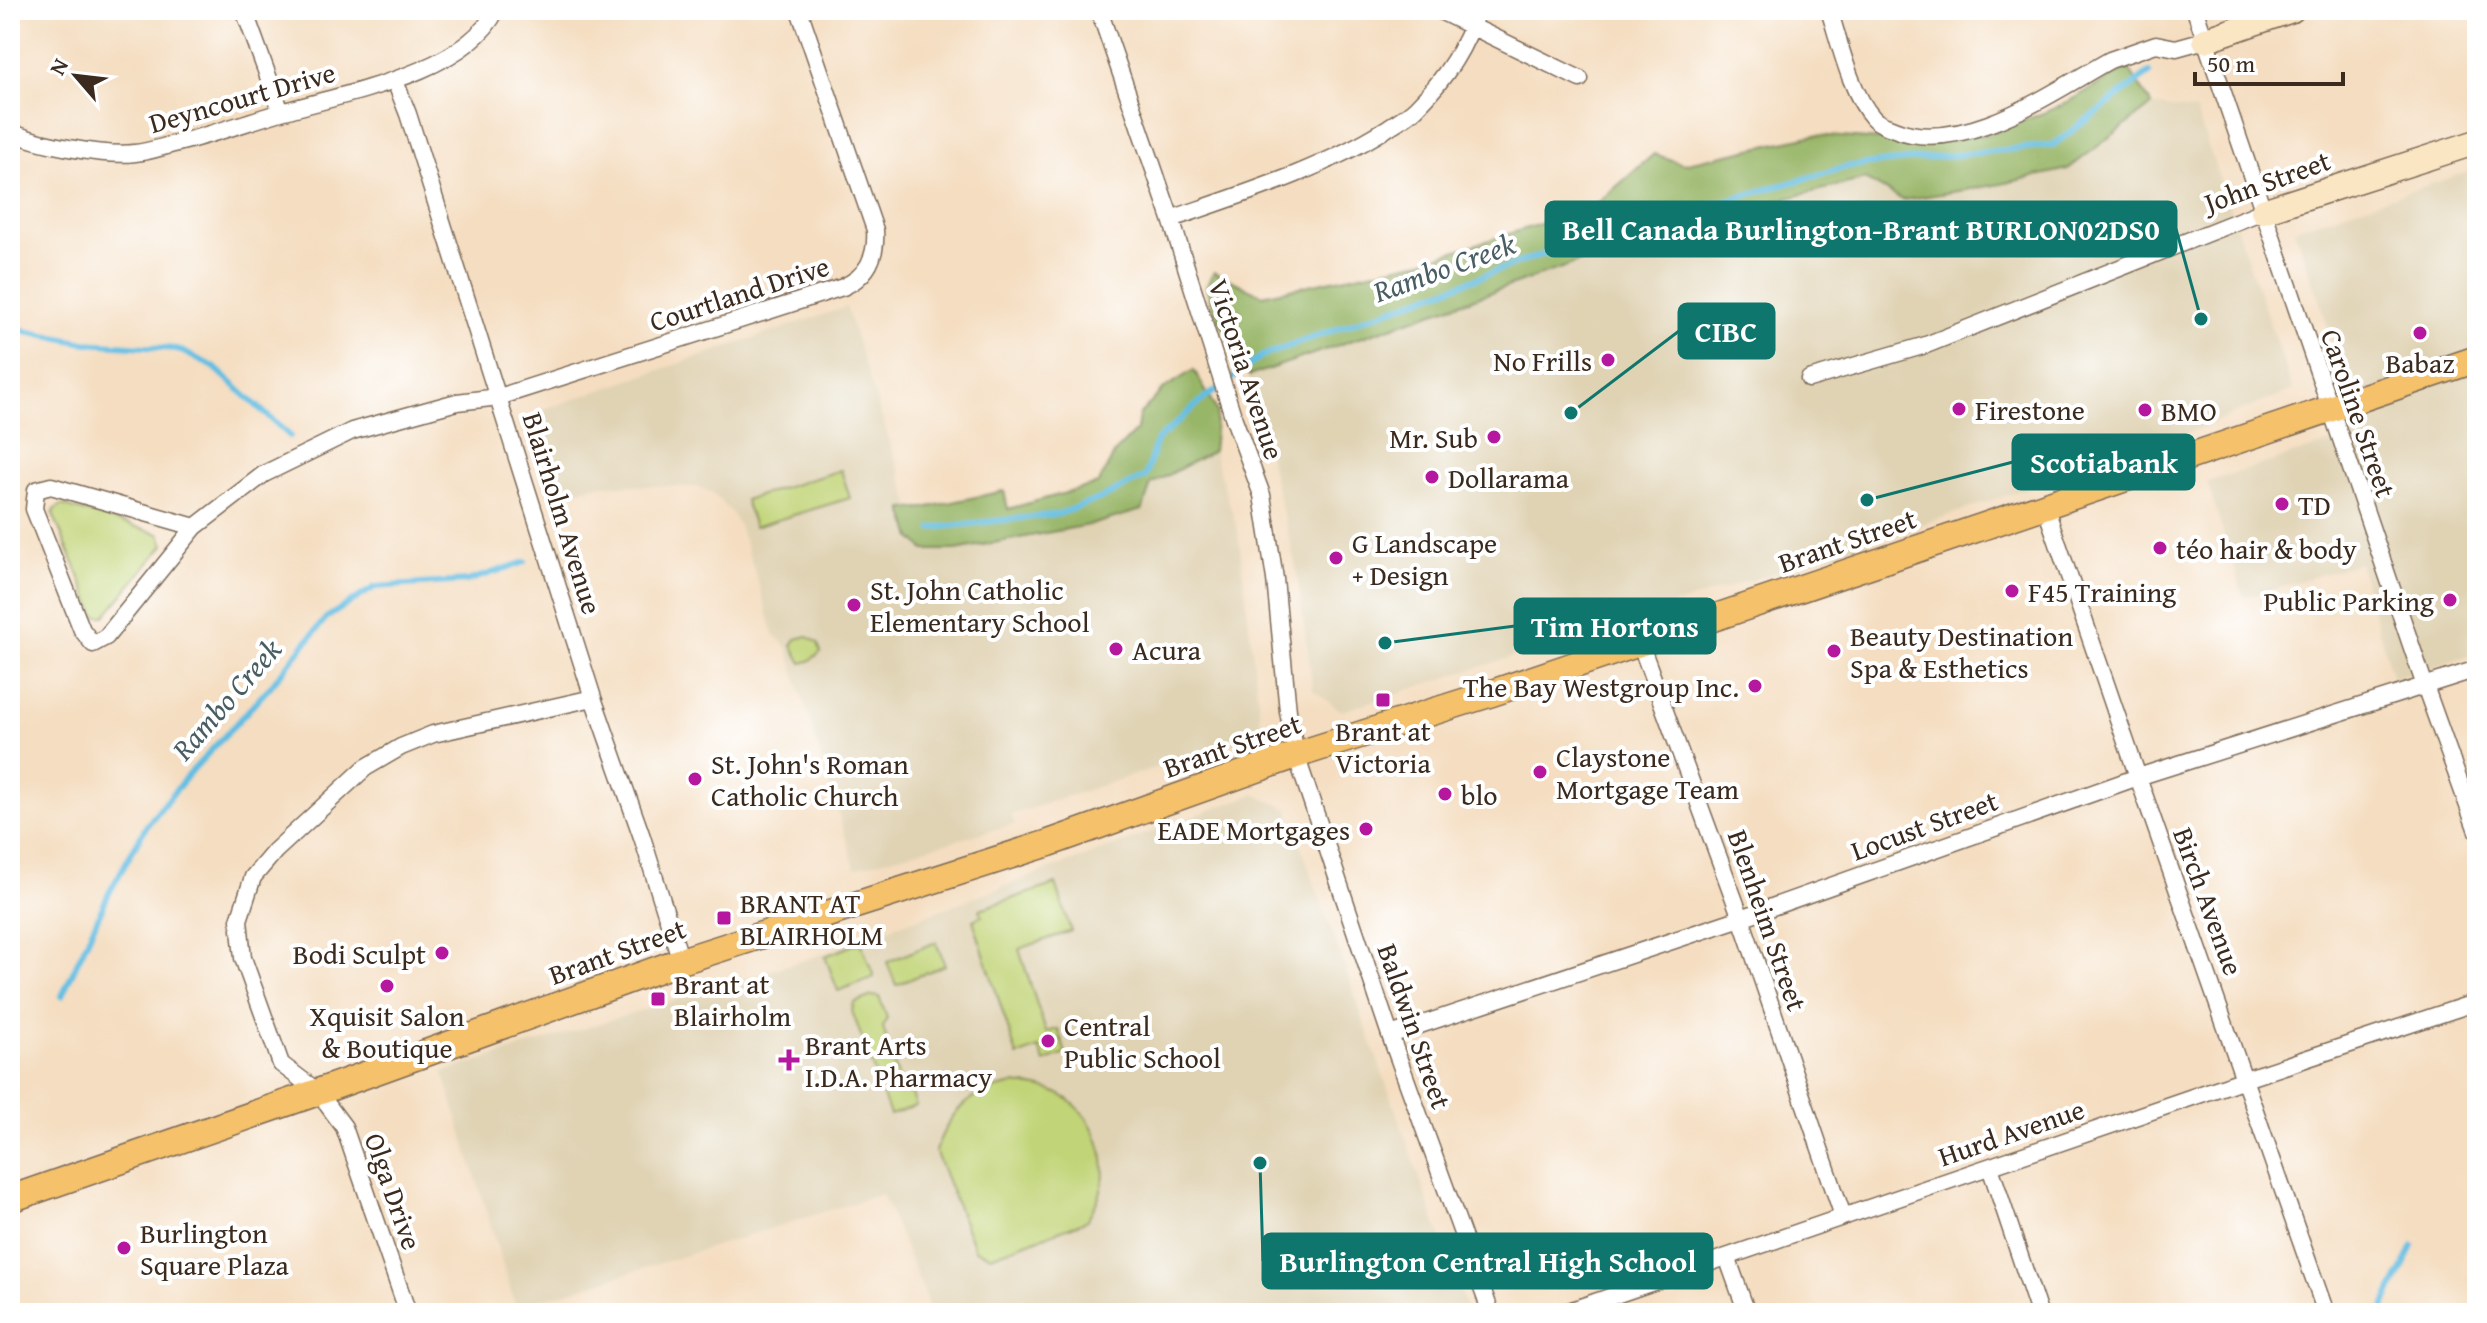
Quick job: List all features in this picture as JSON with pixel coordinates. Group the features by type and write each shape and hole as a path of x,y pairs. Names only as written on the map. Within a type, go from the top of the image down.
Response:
{"main road":[{"name":"Brant Street","path":"10,1199 681,961 1049,843 1296,755 1640,643 2477,359"}],"street":[{"path":"244,10 281,112"},
{"name":"Deyncourt Drive","path":"10,131 72,148 133,154 395,81 456,51 489,24 496,10"},
{"name":"Courtland Drive","path":"195,527 51,486 36,490 34,509 82,630 93,644 106,637 195,527 264,474 352,431 457,402 499,397 857,281 868,269 876,244 875,230 799,10"},
{"name":"Victoria Avenue","path":"1099,10 1262,495 1296,755"},
{"path":"1438,10 1580,79"},
{"path":"1171,219 1306,169 1361,145 1414,110 1457,60 1473,27 1477,10"},
{"path":"1829,10 1859,100 1875,121 1901,132 1929,137 1967,131 2003,118 2110,60 2156,44 2176,48 2292,10"},
{"name":"Caroline Street","path":"2195,10 2477,831"},
{"name":"Blairholm Avenue","path":"395,81 499,397 593,698 681,961"},
{"name":"John Street","path":"1809,379 1926,345 2263,211 2477,142"},
{"name":"Birch Avenue","path":"2045,506 2326,1313"},
{"name":"Blenheim Street","path":"1640,643 1741,918 1843,1216"},
{"name":"Locust Street","path":"1390,1035 1741,918 2138,777 2477,669"},
{"name":"Olga Drive","path":"408,1313 344,1127 318,1092 281,1064 243,958 239,920 253,877 275,851 365,768 401,747 433,734 593,698"},
{"name":"Baldwin Street","path":"1296,755 1390,1035 1491,1313"},
{"name":"Hurd Avenue","path":"1563,1313 2477,1002"},
{"path":"1990,1167 2039,1313"},
{"path":"1727,1257 1747,1313"}],"shaded area":[{"path":"2152,105 2196,111 2293,390 2185,434 1871,542 1342,711 1313,690 1296,567 1249,376 1706,218 1865,179 1903,200 2068,169"},
{"path":"2477,169 2477,653 2393,679 2359,563 2244,598 2207,482 2365,432 2294,229"},
{"path":"846,307 925,550 956,550 1094,524 1142,510 1151,484 1213,451 1238,531 1262,733 1011,815 1015,824 855,868 787,647 774,635 739,526 731,512 712,493 698,487 597,485 548,498 528,437 531,420 544,409"},
{"path":"1254,794 1288,809 1468,1313 930,1313 882,1194 516,1308 443,1072 810,958"}],"green space":[{"path":"2128,68 2152,105 2068,169 1903,200 1865,179 1706,218 1249,376 1214,311 1206,286 1214,272 1262,295 1422,261 1563,217 1599,202 1654,154 1683,164 1815,135 1894,141 1990,134 2058,107"},
{"path":"1194,370 1217,411 1213,451 1151,484 1142,510 1094,524 956,550 925,550 912,538 903,509 924,508 1004,491 1008,509 1098,484 1116,451 1137,430 1139,415 1165,388"},
{"path":"841,470 850,498 754,527 745,500"},
{"path":"62,505 160,534 164,545 105,616 96,616 53,514"},
{"path":"807,636 818,643 821,652 802,663 792,645 796,639"},
{"path":"1056,884 1071,931 1019,949 1046,1032 1058,1029 1066,1054 1044,1062 1039,1048 1017,1056 973,920 982,916 980,909"},
{"path":"861,942 874,977 838,991 825,956"},
{"path":"936,942 945,965 896,985 887,962"},
{"path":"872,996 879,997 887,1018 883,1027 900,1083 908,1082 916,1106 890,1115 852,1011 854,1003"},
{"path":"1014,1084 1055,1092 1078,1108 1100,1144 1104,1172 1097,1202 1086,1221 991,1256 975,1250 935,1151 948,1123 964,1104 985,1092"}],"waterway":[{"name":"Rambo Creek","path":"932,528 1059,514 1104,497 1146,476 1156,441 1200,402 1262,356 1535,257 1850,166 2053,145 2149,73"},
{"name":"Rambo Creek","path":"10,322 25,331 85,343 177,349 214,367 290,436"},
{"name":"Rambo Creek","path":"62,996 109,893 147,825 189,774 269,688 326,618 375,587 467,581 525,562"},
{"path":"2381,1313 2413,1246"}],"place":[{"name":"Bell Canada Burlington-Brant BURLON02DS0","path":"2201,319"},
{"name":"Babaz","path":"2420,333"},
{"name":"No Frills","path":"1608,360"},
{"name":"Firestone","path":"1959,409"},
{"name":"BMO","path":"2145,410"},
{"name":"CIBC","path":"1571,413"},
{"name":"Mr. Sub","path":"1494,437"},
{"name":"Dollarama","path":"1432,477"},
{"name":"Scotiabank","path":"1867,500"},
{"name":"TD","path":"2282,504"},
{"name":"téo hair & body","path":"2160,548"},
{"name":"G Landscape + Design","path":"1336,558"},
{"name":"F45 Training","path":"2012,591"},
{"name":"Public Parking","path":"2450,600"},
{"name":"St. John Catholic Elementary School","path":"854,605"},
{"name":"Tim Hortons","path":"1385,643"},
{"name":"Acura","path":"1116,649"},
{"name":"Beauty Destination Spa & Esthetics","path":"1834,651"},
{"name":"The Bay Westgroup Inc.","path":"1755,686"},
{"name":"Brant at Victoria","path":"1383,700"},
{"name":"Claystone Mortgage Team","path":"1540,772"},
{"name":"St. John's Roman Catholic Church","path":"695,779"},
{"name":"blo","path":"1445,794"},
{"name":"EADE Mortgages","path":"1366,829"},
{"name":"BRANT AT BLAIRHOLM","path":"724,918"},
{"name":"Bodi Sculpt","path":"442,953"},
{"name":"Xquisit Salon & Boutique","path":"387,986"},
{"name":"Brant at Blairholm","path":"658,999"},
{"name":"Central Public School","path":"1048,1041"},
{"name":"Brant Arts I.D.A. Pharmacy","path":"789,1060"},
{"name":"Burlington Central High School","path":"1260,1163"},
{"name":"Burlington Square Plaza","path":"124,1248"}]}
